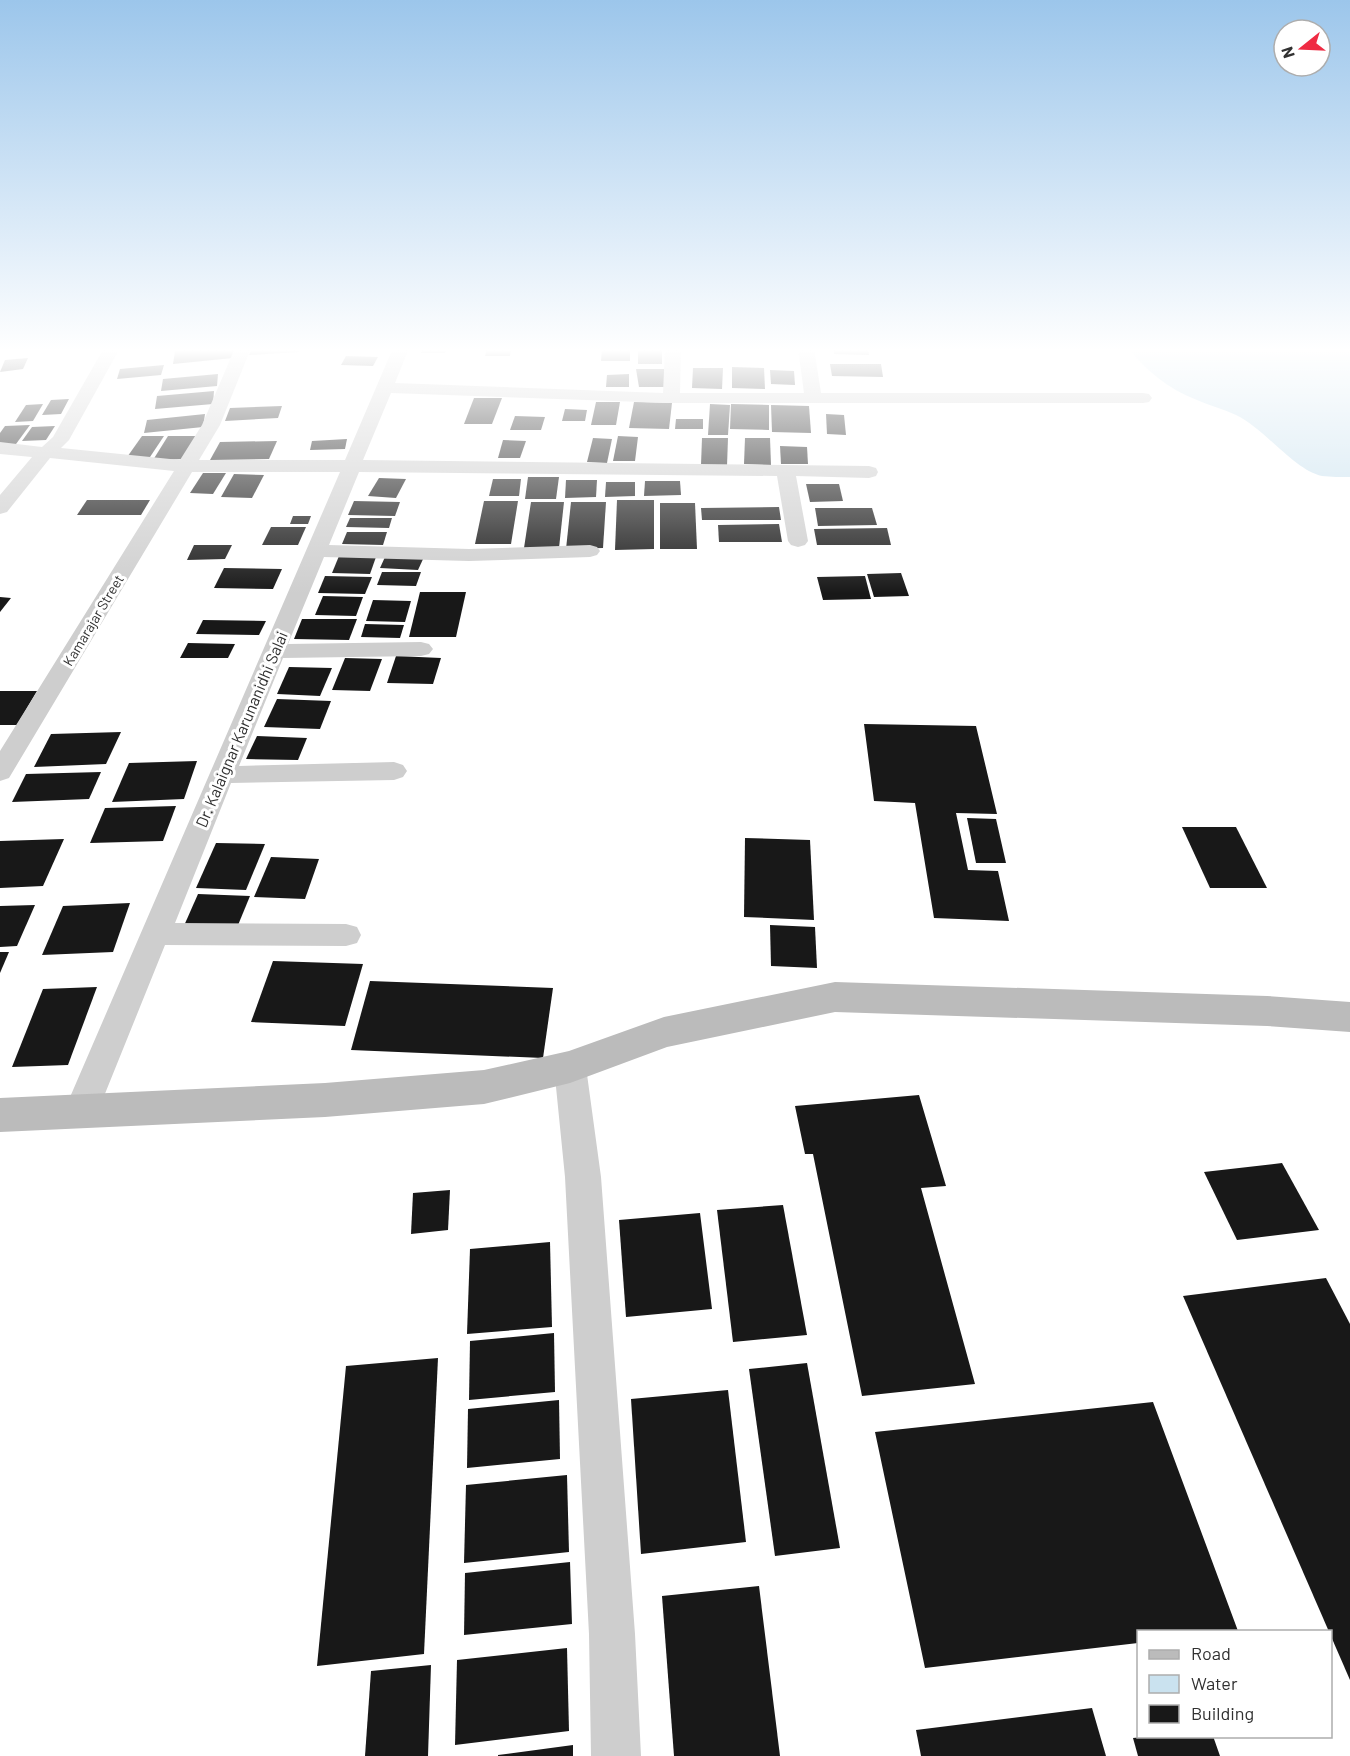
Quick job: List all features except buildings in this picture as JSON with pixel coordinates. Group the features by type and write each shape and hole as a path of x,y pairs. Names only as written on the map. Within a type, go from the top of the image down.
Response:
{"street":[{"path":"0,508 44,454 60,440 66,430"},
{"name":"Kamarajar Street","path":"0,772 208,430"},
{"name":"Dr. Kalaignar Karunanidhi Salai","path":"81,1111 366,430"},
{"path":"0,448 185,466 507,466 869,472"},
{"path":"785,470 798,541"},
{"path":"316,551 469,555 590,551"},
{"path":"274,651 421,649"},
{"path":"222,775 393,771"},
{"path":"156,934 346,934"},
{"path":"0,1115 325,1100 484,1087 570,1067 664,1032 835,997 1267,1011 1350,1017"},
{"path":"570,1067 582,1177 612,1634 616,1756"}],"water":[{"path":"1258,430 1350,430 1350,477 1322,476 1290,458"}]}
